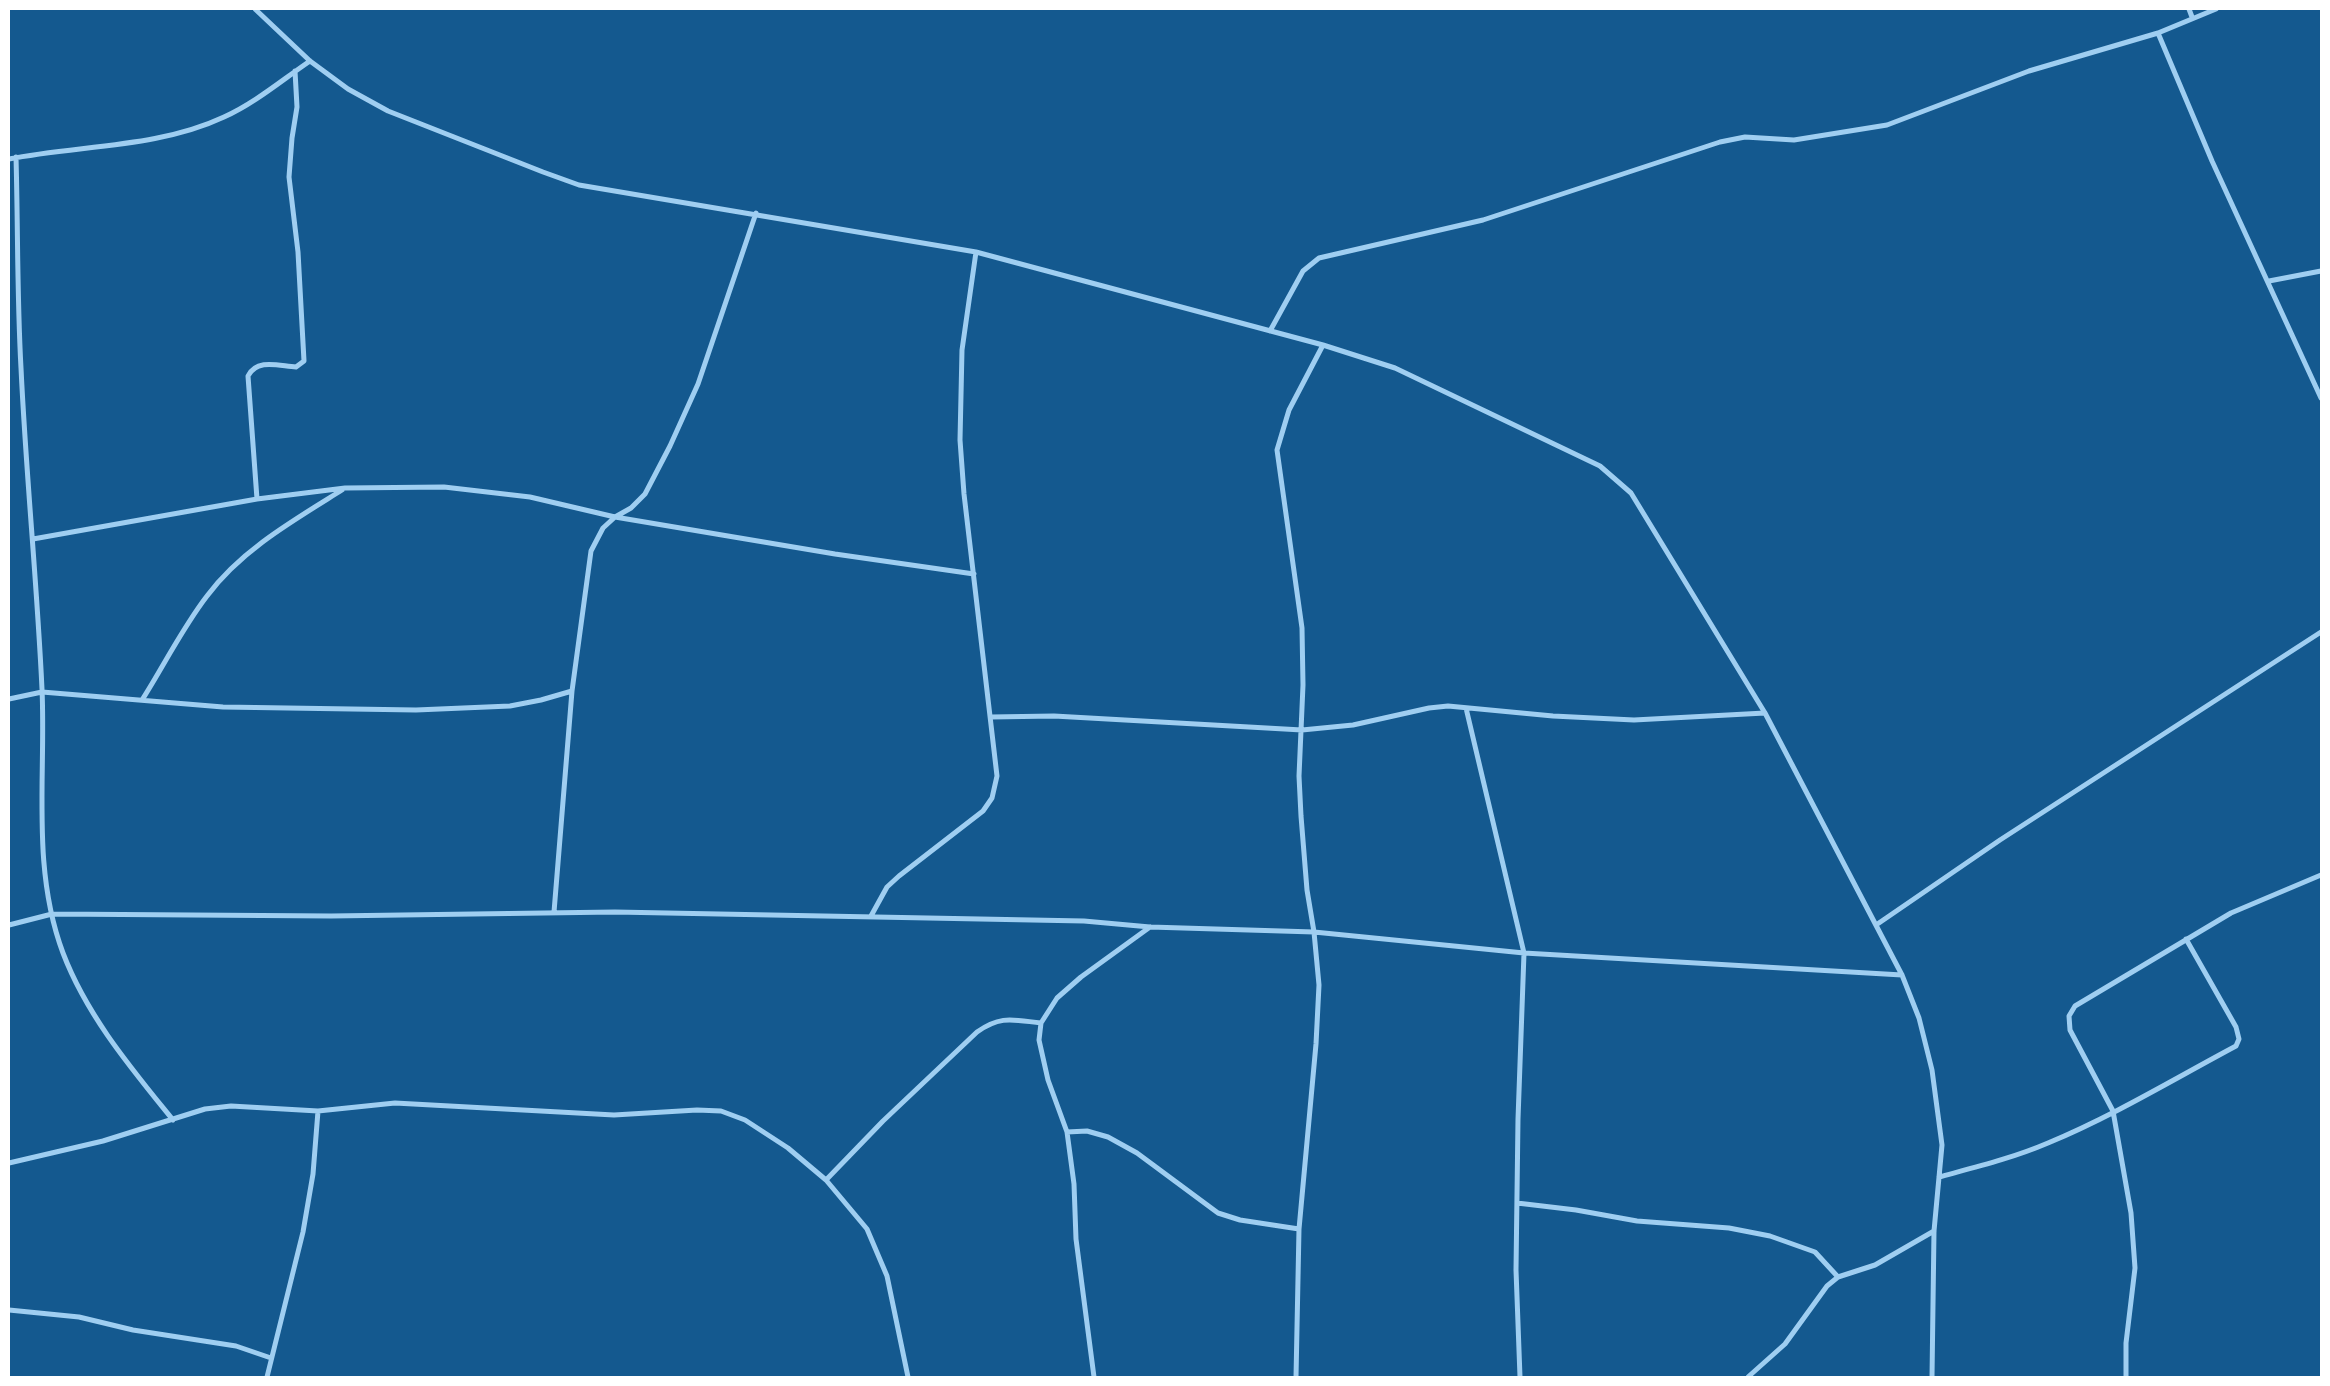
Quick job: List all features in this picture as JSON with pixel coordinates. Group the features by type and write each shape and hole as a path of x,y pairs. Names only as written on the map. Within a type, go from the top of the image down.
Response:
{"street":[{"path":"255,9 310,61 348,89 388,110 579,185 756,213 976,252 1322,345 1395,368 1600,466 1631,493 1765,713 1902,975 1919,1018 1932,1070 1942,1145 1934,1231 1932,1377"},
{"path":"2189,9 2192,17"},
{"path":"1270,331 1302,271 1319,258 1483,220 1720,142 1745,137 1794,140 1888,125 2030,70 2158,32 2216,9"},
{"path":"2158,32 2212,161 2269,281 2321,398"},
{"path":"9,159 161,137 190,129 224,117 251,102 310,61"},
{"path":"257,499 248,376 251,369 261,364 296,367 304,362 298,252 289,177 292,138 298,107 295,72"},
{"path":"16,157 20,368 42,692 41,830 52,914 63,953 102,1029 129,1066 174,1120"},
{"path":"554,912 572,691 591,551 603,528 615,516 631,508 645,494 670,446 698,384 756,213"},
{"path":"871,916 887,887 983,811 992,798 997,776 964,494 960,400 962,350 976,252"},
{"path":"2269,281 2321,271"},
{"path":"1296,1377 1299,1228 1320,985 1307,890 1301,816 1299,776 1302,730 1302,628 1277,450 1289,410 1322,345"},
{"path":"33,539 257,499 345,488 444,487 530,497 615,516 836,554 974,574"},
{"path":"142,700 207,595 241,559 289,523 345,488"},
{"path":"1876,925 2000,840 2321,632"},
{"path":"9,699 42,692 224,707 416,710 510,706 572,691"},
{"path":"991,717 1054,716 1302,730 1353,726 1429,708 1448,706 1554,716 1634,720 1765,713"},
{"path":"1466,708 1524,954 1516,1270 1520,1377"},
{"path":"2126,1377 2126,1343 2135,1268 2131,1213 2113,1112 2070,1030 2069,1016 2075,1006 2231,913 2321,875"},
{"path":"9,925 52,914 331,916 554,912 1084,921 1150,927 1314,932 1524,954 1902,975"},
{"path":"1094,1377 1076,1239 1074,1184 1067,1132 1048,1080 1039,1040 1041,1023 1057,998 1081,977 1150,927"},
{"path":"1939,1177 1998,1162 2040,1146 2113,1112 2236,1046 2239,1039 2236,1027 2186,939"},
{"path":"826,1180 883,1120 976,1032 990,1022 1006,1019 1041,1023"},
{"path":"9,1164 103,1141 205,1109 231,1106 318,1111 395,1103 614,1115 697,1110 721,1111 745,1120 788,1148 826,1180 867,1229 888,1276 908,1377"},
{"path":"267,1377 303,1232 313,1174 318,1111"},
{"path":"1067,1132 1087,1130 1108,1136 1137,1153 1218,1213 1240,1220 1299,1228"},
{"path":"1517,1203 1576,1210 1637,1221 1729,1228 1770,1236 1815,1252 1838,1277"},
{"path":"1748,1377 1785,1344 1827,1286 1838,1277 1876,1265 1934,1231"},
{"path":"9,1310 80,1317 133,1330 236,1346 271,1358"}]}
